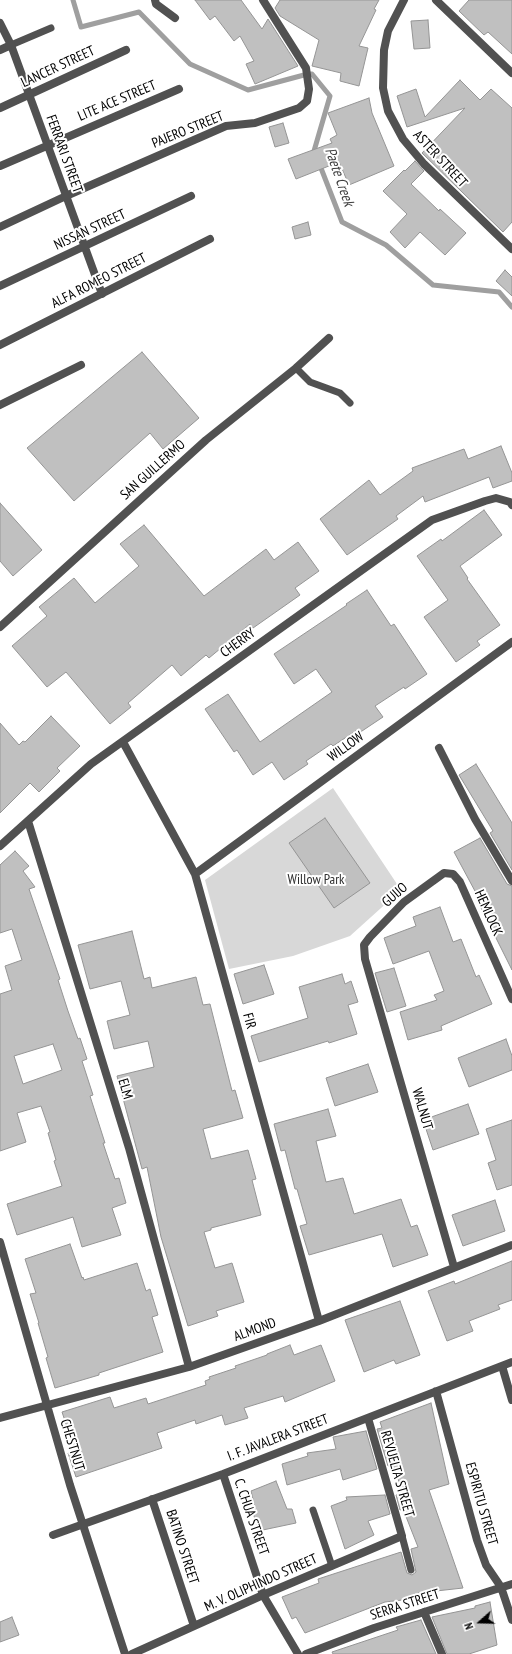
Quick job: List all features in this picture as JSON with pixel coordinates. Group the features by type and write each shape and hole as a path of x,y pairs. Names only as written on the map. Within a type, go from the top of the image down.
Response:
{"street":[{"path":"155,0 156,4 175,18"},
{"name":"ASTER STREET","path":"404,0 388,31 384,50 383,88 388,111 402,139 424,164 512,249"},
{"path":"436,0 512,73"},
{"name":"PAJERO STREET","path":"0,227 66,196 226,126 255,123 299,108 307,101 309,89 306,68 264,1"},
{"name":"FERRARI STREET","path":"0,23 11,46 102,294"},
{"path":"0,50 11,46"},
{"name":"LANCER STREET","path":"0,108 126,50"},
{"name":"LITE ACE STREET","path":"0,166 179,89"},
{"name":"NISSAN STREET","path":"0,286 191,196"},
{"name":"ALFA ROMEO STREET","path":"0,345 210,239"},
{"name":"SAN GUILLERMO","path":"0,626 206,440 296,368 329,338"},
{"path":"0,405 81,365"},
{"name":"CHERRY","path":"0,846 91,764 432,520 496,498 511,504"},
{"name":"WILLOW","path":"195,874 512,642"},
{"name":"FIR","path":"123,742 195,874 319,1321"},
{"path":"438,748 475,819 512,881"},
{"name":"ELM","path":"28,821 129,1148 188,1367"},
{"name":"GUIJO","path":"365,959 364,945 404,902 444,873 452,874 460,882"},
{"name":"HEMLOCK","path":"460,882 512,999"},
{"name":"WALNUT","path":"365,959 454,1267"},
{"name":"CHESTNUT","path":"0,1242 47,1406 125,1654"},
{"name":"ALMOND","path":"0,1418 188,1367 319,1321 512,1245"},
{"name":"I. F. JAVALERA STREET","path":"53,1535 223,1474 436,1390 512,1362"},
{"path":"502,1366 512,1400"},
{"name":"ESPIRITU STREET","path":"436,1390 477,1540 486,1565 501,1588 512,1620"},
{"name":"REVUELTA STREET","path":"368,1418 402,1536"},
{"name":"C. CHUA STREET","path":"223,1474 263,1594 298,1654"},
{"name":"BATINO STREET","path":"152,1499 194,1626"},
{"name":"M. V. OLIPHINDO STREET","path":"132,1654 263,1594 402,1536"},
{"name":"SERRA STREET","path":"306,1654 374,1628 512,1584"},
{"path":"424,1612 442,1654"}],"lane":[{"path":"11,46 51,28"},
{"path":"296,368 310,382 340,393 350,404"},
{"path":"313,1510 332,1566"},
{"path":"402,1536 411,1570"}],"green space":[{"name":"Willow Park","path":"333,788 401,890 350,936 293,956 229,969 205,880"}],"building":[{"path":"195,0 241,0 262,29 268,19 298,66 255,84 246,64 254,61 240,36 234,41 215,16 210,20"},
{"path":"280,0 379,0 374,9 376,10 359,46 368,48 359,86 340,81 341,73 312,66 319,40 280,16 275,8"},
{"path":"469,0 512,0 512,54 488,32 484,35 459,11"},
{"path":"428,20 430,48 414,49 411,21"},
{"path":"460,80 480,100 491,89 512,108 512,222 503,232 422,153 465,108 407,127 397,96 416,89 425,117"},
{"path":"369,98 372,113 394,166 349,185 339,162 296,179 288,159 332,143 330,139 337,135 328,113"},
{"path":"283,123 289,143 275,147 269,127"},
{"path":"415,161 424,171 411,184 439,211 440,209 466,233 445,255 420,232 405,248 390,232 407,214 383,191"},
{"path":"308,222 311,235 295,239 292,227"},
{"path":"505,270 512,277 512,296 496,281"},
{"path":"142,352 199,418 163,449 150,433 74,501 27,448"},
{"path":"501,446 512,473 512,481 493,488 489,477 425,502 423,496 396,516 398,519 347,555 320,519 369,480 380,495 413,471 412,468 464,449 468,459"},
{"path":"0,503 42,550 13,576 0,561"},
{"path":"484,510 502,535 460,566 468,578 467,579 500,625 477,641 480,645 456,662 424,617 448,600 417,556 441,539 442,541"},
{"path":"144,525 204,596 266,549 274,560 298,542 319,571 295,588 300,595 253,628 250,624 209,658 206,655 181,676 172,665 128,703 131,707 110,724 66,672 47,687 12,646 47,616 39,607 74,578 95,603 139,566 120,544"},
{"path":"367,590 391,626 394,624 427,674 405,689 404,687 375,706 383,717 359,733 357,730 333,746 331,744 306,761 308,764 284,780 272,762 253,775 237,750 234,752 205,709 228,694 260,742 332,692 316,669 294,684 274,654"},
{"path":"51,716 80,746 57,768 60,771 39,792 30,783 0,813 0,723 19,745 23,741 25,742"},
{"path":"476,764 512,823 512,870 490,833 493,831 459,775"},
{"path":"325,818 370,883 334,908 289,843"},
{"path":"480,838 507,884 512,886 512,970 481,908 483,906 454,852"},
{"path":"15,851 29,866 23,871 35,887 29,889 60,979 58,980 68,1011 78,1039 80,1038 87,1059 82,1061 93,1095 90,1096 115,1179 119,1178 126,1203 112,1208 121,1235 82,1247 73,1217 17,1235 7,1204 62,1186 54,1161 56,1160 48,1133 50,1132 41,1106 17,1113 26,1142 0,1151 0,994 12,990 5,966 22,960 12,929 0,933 0,865","holes":["53,1044 62,1070 23,1084 14,1056"]},
{"path":"440,907 453,942 461,939 476,977 479,975 492,1004 441,1026 442,1030 408,1040 400,1012 437,1000 434,995 444,991 429,951 393,964 384,938 416,926 413,917"},
{"path":"132,931 144,979 150,977 152,988 196,977 203,1005 210,1004 232,1091 235,1090 243,1118 203,1129 211,1159 248,1150 256,1179 252,1180 261,1215 211,1228 211,1230 204,1232 215,1268 232,1263 244,1302 216,1311 218,1316 188,1326 161,1237 147,1167 142,1169 117,1076 154,1067 148,1041 114,1049 107,1021 130,1015 121,981 90,989 78,945"},
{"path":"264,965 274,994 243,1004 234,974"},
{"path":"394,968 406,1006 387,1012 375,973"},
{"path":"342,974 345,984 351,981 358,1002 348,1005 357,1034 329,1043 328,1041 259,1062 251,1036 308,1018 299,987"},
{"path":"506,1039 512,1056 512,1070 469,1087 458,1058"},
{"path":"368,1064 378,1092 335,1106 326,1078"},
{"path":"468,1104 479,1134 433,1150 423,1120"},
{"path":"328,1109 336,1136 316,1141 326,1182 343,1178 354,1214 401,1199 411,1227 417,1225 428,1255 393,1267 382,1234 309,1255 300,1226 307,1224 297,1189 295,1189 285,1150 281,1151 274,1124"},
{"path":"512,1120 512,1185 497,1190 488,1163 496,1160 486,1129"},
{"path":"495,1200 505,1231 463,1246 452,1215"},
{"path":"70,1244 84,1280 137,1263 146,1291 150,1289 158,1315 152,1317 163,1352 99,1373 99,1375 55,1388 46,1358 48,1357 39,1323 30,1294 36,1293 25,1259"},
{"path":"512,1261 512,1300 498,1305 500,1309 469,1321 473,1331 447,1341 428,1291 454,1281 455,1284"},
{"path":"400,1301 420,1355 396,1364 394,1360 364,1372 345,1320"},
{"path":"290,1345 294,1355 321,1345 335,1381 285,1402 283,1396 244,1408 248,1418 225,1425 222,1415 196,1424 195,1420 157,1433 162,1448 76,1477 68,1453 75,1451 62,1412 110,1397 114,1408 146,1398 148,1404 206,1385 205,1381 210,1379 209,1377 236,1368 235,1366"},
{"path":"431,1403 449,1484 429,1490 463,1588 418,1593 420,1598 385,1602 305,1633 296,1617 292,1619 282,1597 319,1583 318,1579 401,1552 407,1573 412,1575 416,1572 411,1549 418,1547 403,1509 400,1510 396,1495 403,1494 393,1464 388,1466 377,1429 382,1428 380,1422"},
{"path":"366,1431 377,1469 343,1480 340,1469 287,1485 282,1464 308,1456 307,1453 336,1449 333,1437"},
{"path":"276,1481 287,1509 292,1509 296,1523 258,1531 253,1512 256,1512 251,1491"},
{"path":"385,1495 390,1514 368,1521 374,1535 345,1549 331,1506 347,1500 346,1497"},
{"path":"490,1602 497,1645 469,1654 447,1654 432,1617 475,1608 475,1606"},
{"path":"12,1617 19,1635 0,1642 0,1622"},
{"path":"421,1620 436,1654 333,1654 332,1652 398,1630 396,1627"}],"waterway":[{"name":"Paete Creek","path":"73,0 81,27 139,12 190,64 248,90 304,75"},
{"name":"Paete Creek","path":"309,74 312,74 330,96 314,151 315,154"},
{"name":"Paete Creek","path":"319,163 342,222 386,245 433,285 499,292 512,307"}]}
